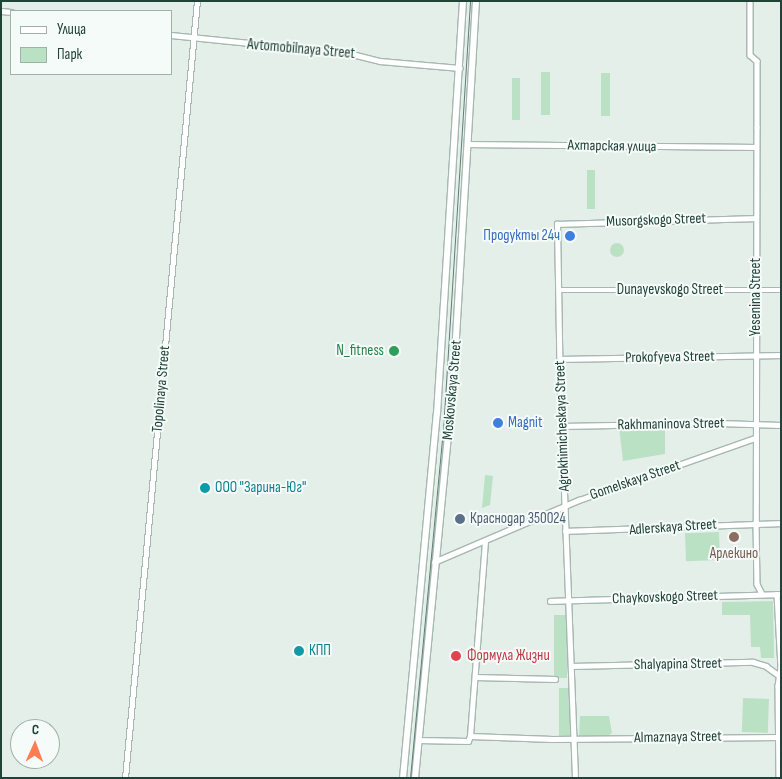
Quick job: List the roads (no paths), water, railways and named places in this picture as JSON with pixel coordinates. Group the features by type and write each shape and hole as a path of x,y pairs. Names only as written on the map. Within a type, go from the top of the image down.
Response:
{"street":[{"name":"Topolinaya Street","path":"125,778 197,1"},
{"name":"Moskovskaya Street","path":"403,778 438,407 461,65 463,1"},
{"name":"Moskovskaya Street","path":"415,778 434,562 454,370 476,1"},
{"name":"Yesenina Street","path":"750,1 750,55 756,61 757,290 755,438 757,584 762,594"},
{"name":"Avtomobilnaya Street","path":"172,36 348,53 380,61 461,65"},
{"path":"461,65 473,63"},
{"path":"459,90 466,87 471,90"},
{"name":"Ахтарская улица","path":"467,144 756,147"},
{"name":"Musorgskogo Street","path":"557,224 756,218"},
{"name":"Agrokhimicheskaya Street","path":"557,224 561,426 570,600 575,778"},
{"name":"Dunayevskogo Street","path":"559,290 781,290"},
{"name":"Prokofyeva Street","path":"560,358 781,355"},
{"name":"Rakhmaninova Street","path":"561,426 755,423 781,425"},
{"name":"Gomelskaya Street","path":"434,562 564,506 755,438"},
{"name":"Adlerskaya Street","path":"565,531 628,531 756,522 781,523"},
{"path":"470,736 485,541"},
{"path":"779,594 781,677 778,686 779,778"},
{"name":"Chaykovskogo Street","path":"550,601 779,594"},
{"name":"Shalyapina Street","path":"571,666 753,662 766,666 781,677"},
{"path":"475,676 555,679"},
{"name":"Almaznaya Street","path":"418,740 468,741 470,736 574,739 780,737"}],"tram line":[{"path":"410,778 444,415 470,1"}],"place":[{"name":"Продукты 24ч","path":"570,236"},
{"name":"N_fitness","path":"394,351"},
{"name":"Magnit","path":"498,423"},
{"name":"ООО \"Зарина-Юг\"","path":"205,488"},
{"name":"Краснодар 350024","path":"460,519"},
{"name":"Арлекино","path":"734,537"},
{"name":"КПП","path":"299,651"},
{"name":"Формула Жизни","path":"456,656"}]}
